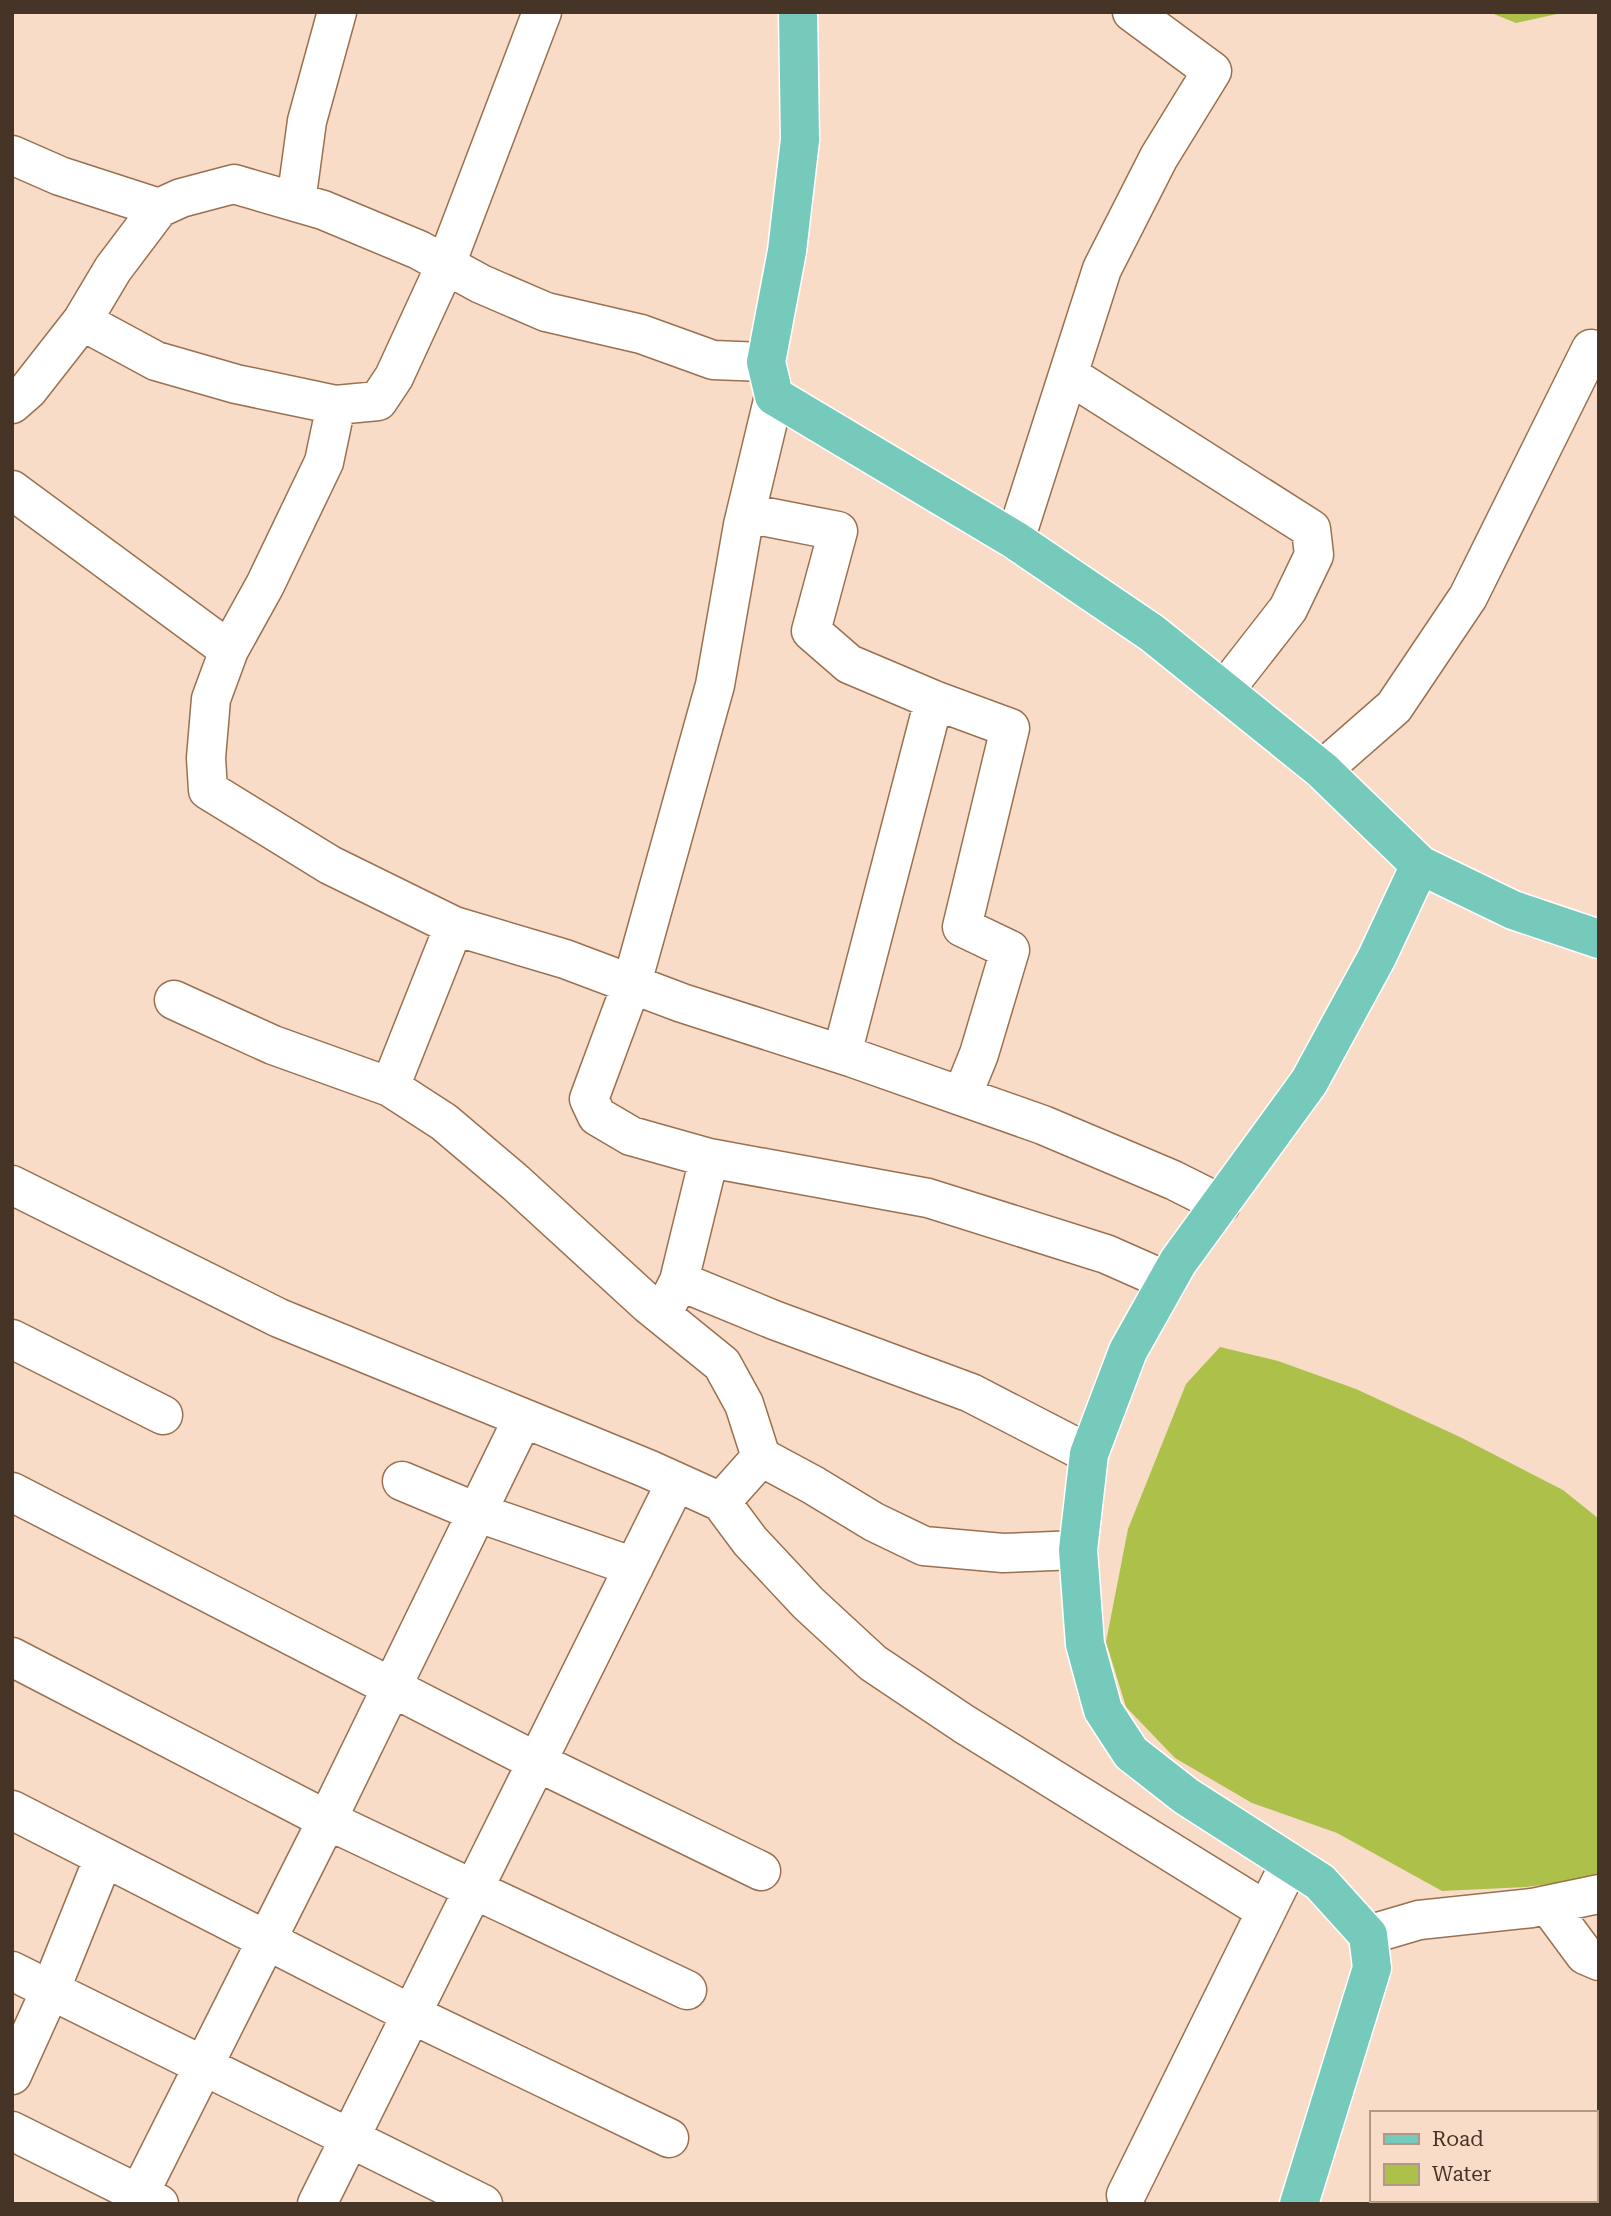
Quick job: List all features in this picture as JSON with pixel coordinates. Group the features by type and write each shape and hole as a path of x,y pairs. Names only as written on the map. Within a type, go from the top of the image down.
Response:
{"main road":[{"path":"798,12 800,140 770,379 1152,633 1322,770 1420,865 1513,910 1599,939"},
{"path":"1299,2204 1373,1968 1368,1935 1320,1882 1186,1796 1131,1753 1103,1710 1085,1644 1078,1550 1089,1454 1128,1351 1178,1262 1309,1082 1377,957 1420,865"}],"street":[{"path":"296,202 307,121 337,12"},
{"path":"82,321 156,361 236,384 336,405 378,401 394,377 446,264 542,12"},
{"path":"1015,540 1102,269 1159,157 1212,71 1132,12"},
{"path":"12,155 117,197 159,208"},
{"path":"12,404 28,390 82,321 113,269 159,208 181,198 234,184 323,210 419,250 481,284 546,313 640,334 770,379 715,685 632,984 589,1099 597,1116 631,1136 709,1158 928,1198 1106,1254 1167,1281"},
{"path":"1322,770 1394,706 1468,597 1591,349 1599,353"},
{"path":"1069,375 1311,529 1314,555 1288,609 1224,691"},
{"path":"336,405 324,461 265,585 229,650 211,699 206,758 208,790 330,865 454,926 565,959 682,1003 842,1054 1043,1125 1173,1180 1221,1204"},
{"path":"12,490 229,650"},
{"path":"746,513 838,531 811,631 849,664 1010,728 962,927 1010,950 979,1054 962,1096"},
{"path":"842,1054 934,700"},
{"path":"390,1087 454,926"},
{"path":"174,1000 273,1045 390,1087 444,1122 516,1183 588,1251 722,1364 744,1404 761,1457 874,1522 925,1546 1003,1553 1078,1550"},
{"path":"662,1315 679,1282 709,1158"},
{"path":"12,1185 279,1318 720,1502 750,1541 808,1603 873,1663 964,1724 1266,1911"},
{"path":"679,1282 971,1392 1089,1454"},
{"path":"12,1339 163,1415"},
{"path":"12,2132 144,2200 203,2066 523,1418"},
{"path":"720,1502 761,1457"},
{"path":"402,1481 476,1512 634,1567"},
{"path":"317,2204 676,1482"},
{"path":"12,1492 537,1762 761,1871"},
{"path":"12,1657 327,1819 687,1990"},
{"path":"12,1810 411,2014 670,2138"},
{"path":"12,2075 50,1991 104,1857"},
{"path":"1126,2195 1290,1863"},
{"path":"1368,1935 1419,1920 1548,1905 1599,1894"},
{"path":"1548,1905 1585,1955 1599,1961"},
{"path":"12,1971 483,2204"}],"water":[{"path":"1489,12 1566,12 1516,23"},
{"path":"1220,1347 1278,1361 1356,1389 1460,1437 1563,1490 1599,1519 1599,1878 1526,1887 1442,1891 1337,1833 1252,1803 1175,1758 1126,1707 1106,1642 1128,1529 1186,1384"}]}
